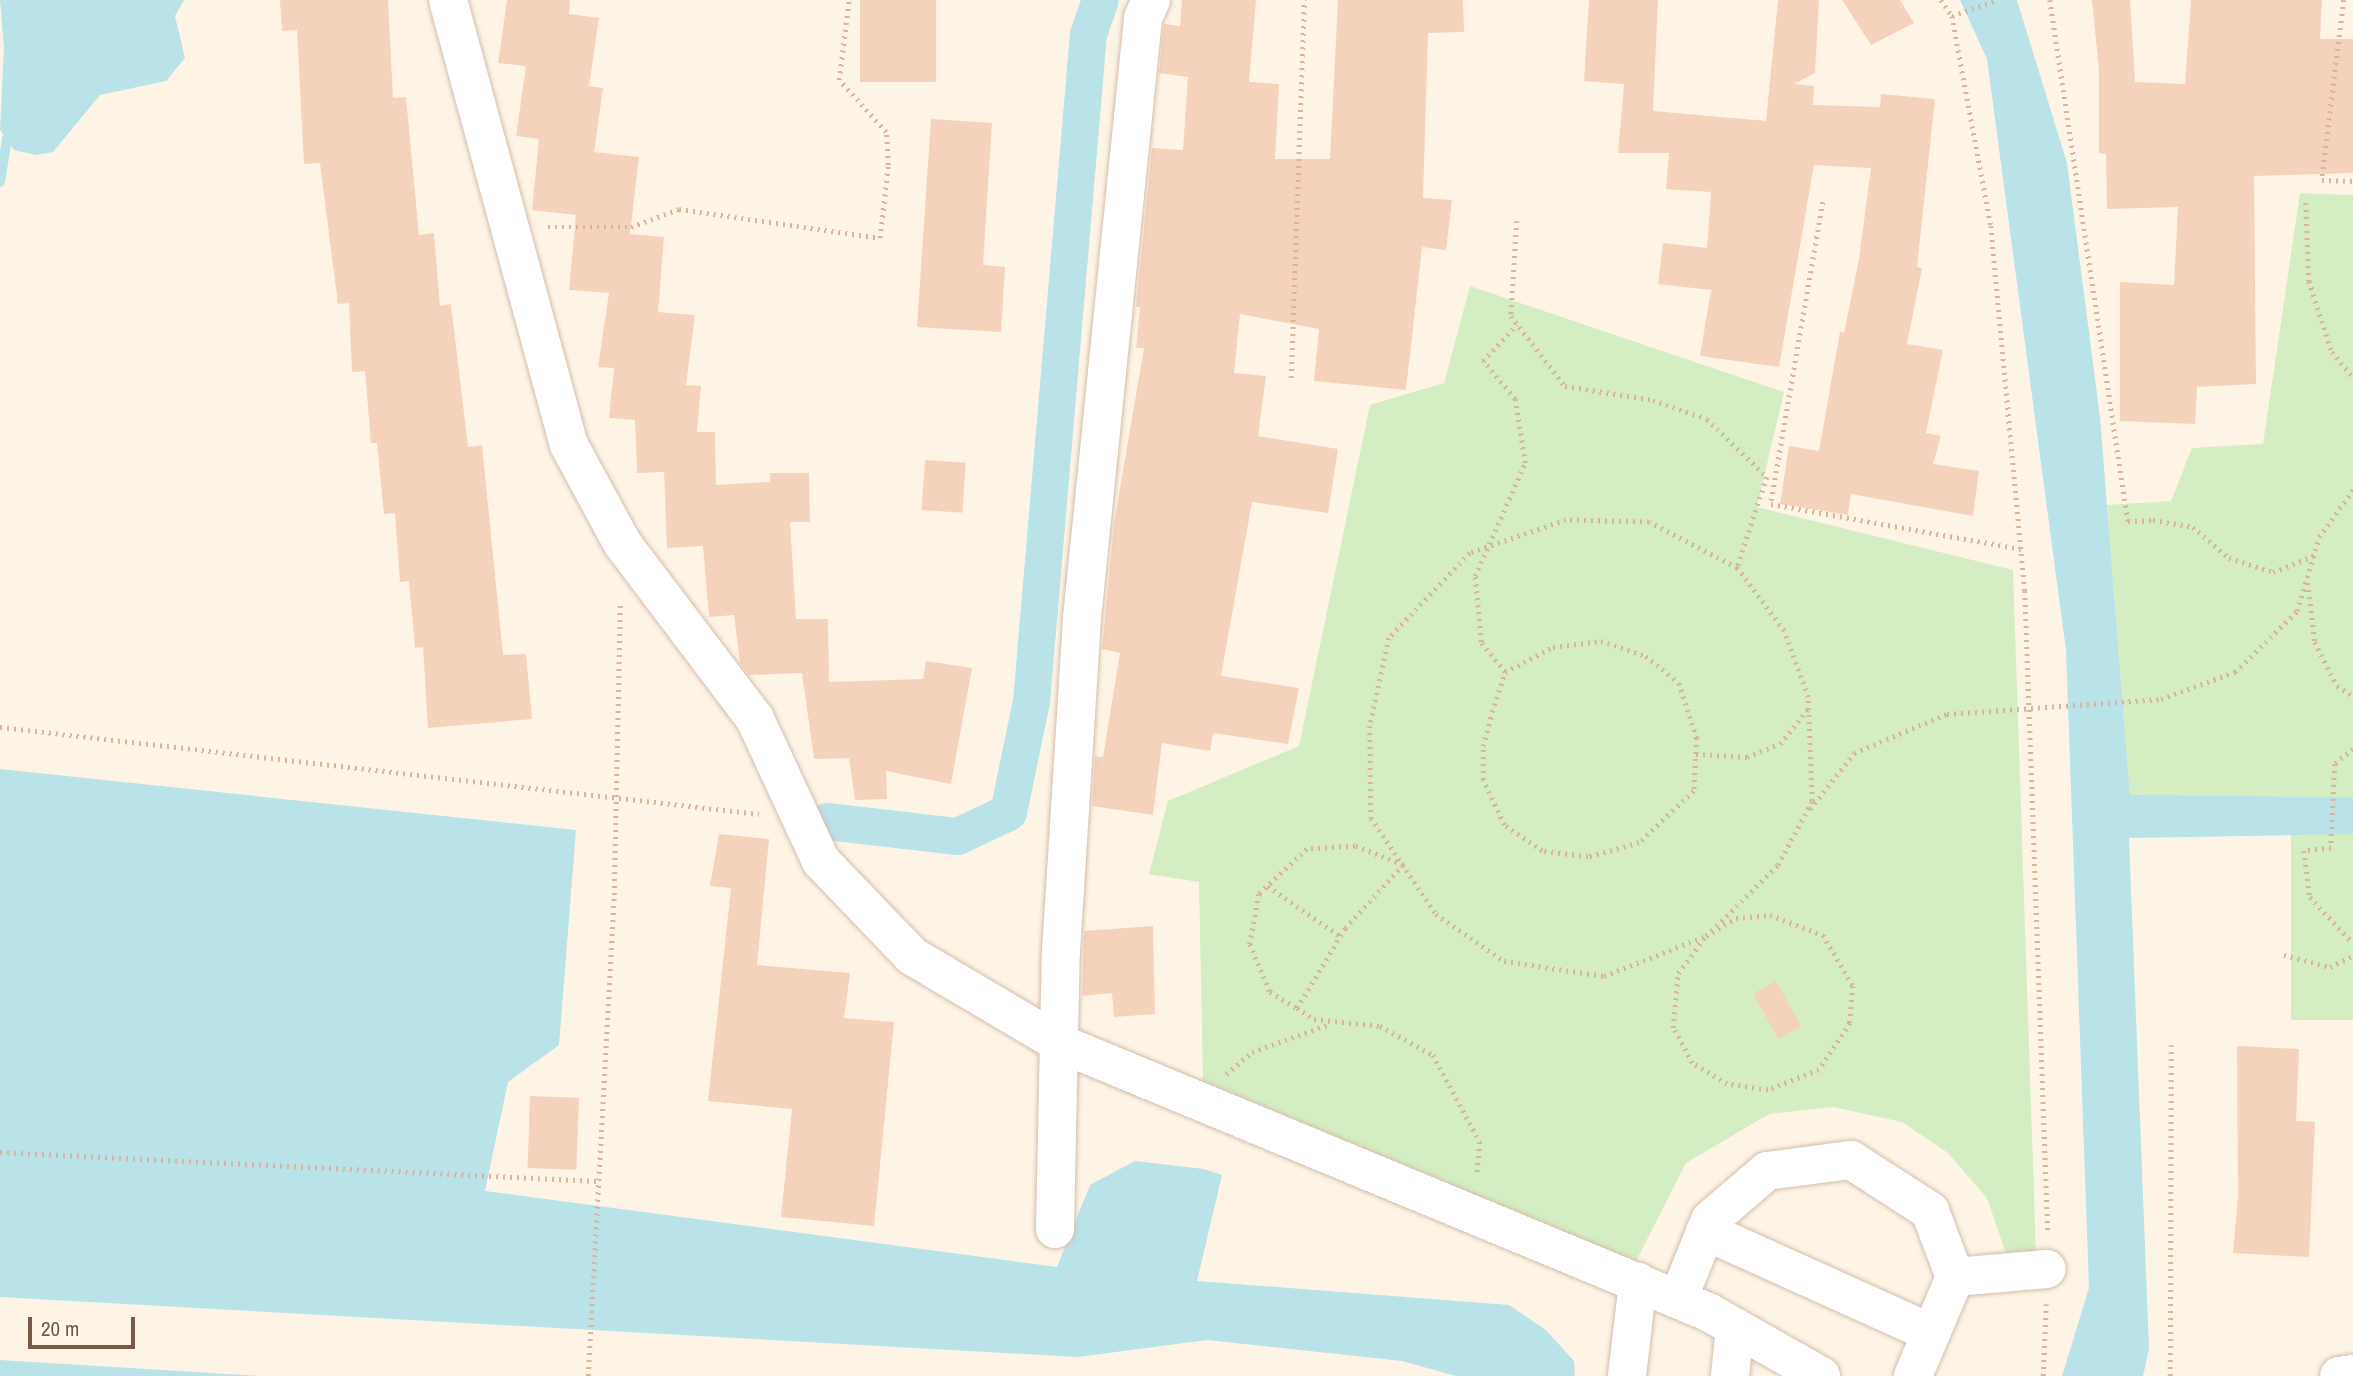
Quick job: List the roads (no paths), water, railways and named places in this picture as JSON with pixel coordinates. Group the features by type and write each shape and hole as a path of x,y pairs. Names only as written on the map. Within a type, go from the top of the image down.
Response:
{"street":[{"path":"448,0 569,445 621,543 755,719 821,861 912,956 1059,1043 1678,1299 1735,1327 1821,1376"},
{"path":"1055,1229 1059,1043 1082,618 1143,18 1151,0"},
{"path":"1678,1299 1710,1220 1767,1171 1851,1160 1930,1211 1955,1277 1913,1376"},
{"path":"1705,1231 1931,1333"},
{"path":"1955,1277 2048,1269"},
{"path":"1627,1376 1638,1282"},
{"path":"1730,1376 1735,1327"},
{"path":"2339,1376 2353,1374"}],"water":[{"path":"0,0 184,0 175,16 185,58 166,81 100,95 53,152 35,155 14,150 0,130 4,48"},
{"path":"1960,0 2017,0 2067,163 2100,417 2130,795 2353,797 2353,834 2129,838 2149,1349 2143,1376 2062,1376 2089,1288 2066,650 1987,59"},
{"path":"0,769 576,830 559,1045 508,1082 485,1191 1057,1267 1090,1185 1135,1161 1204,1169 1222,1175 1197,1281 1509,1305 1546,1330 1574,1361 1575,1376 1456,1376 1402,1361 1207,1340 1078,1357 0,1297"},
{"path":"0,1360 261,1376 0,1376"}],"waterway":[{"path":"827,821 957,836 1008,812 1031,701 1088,34 1100,0"},
{"path":"0,182 7,139"}]}
